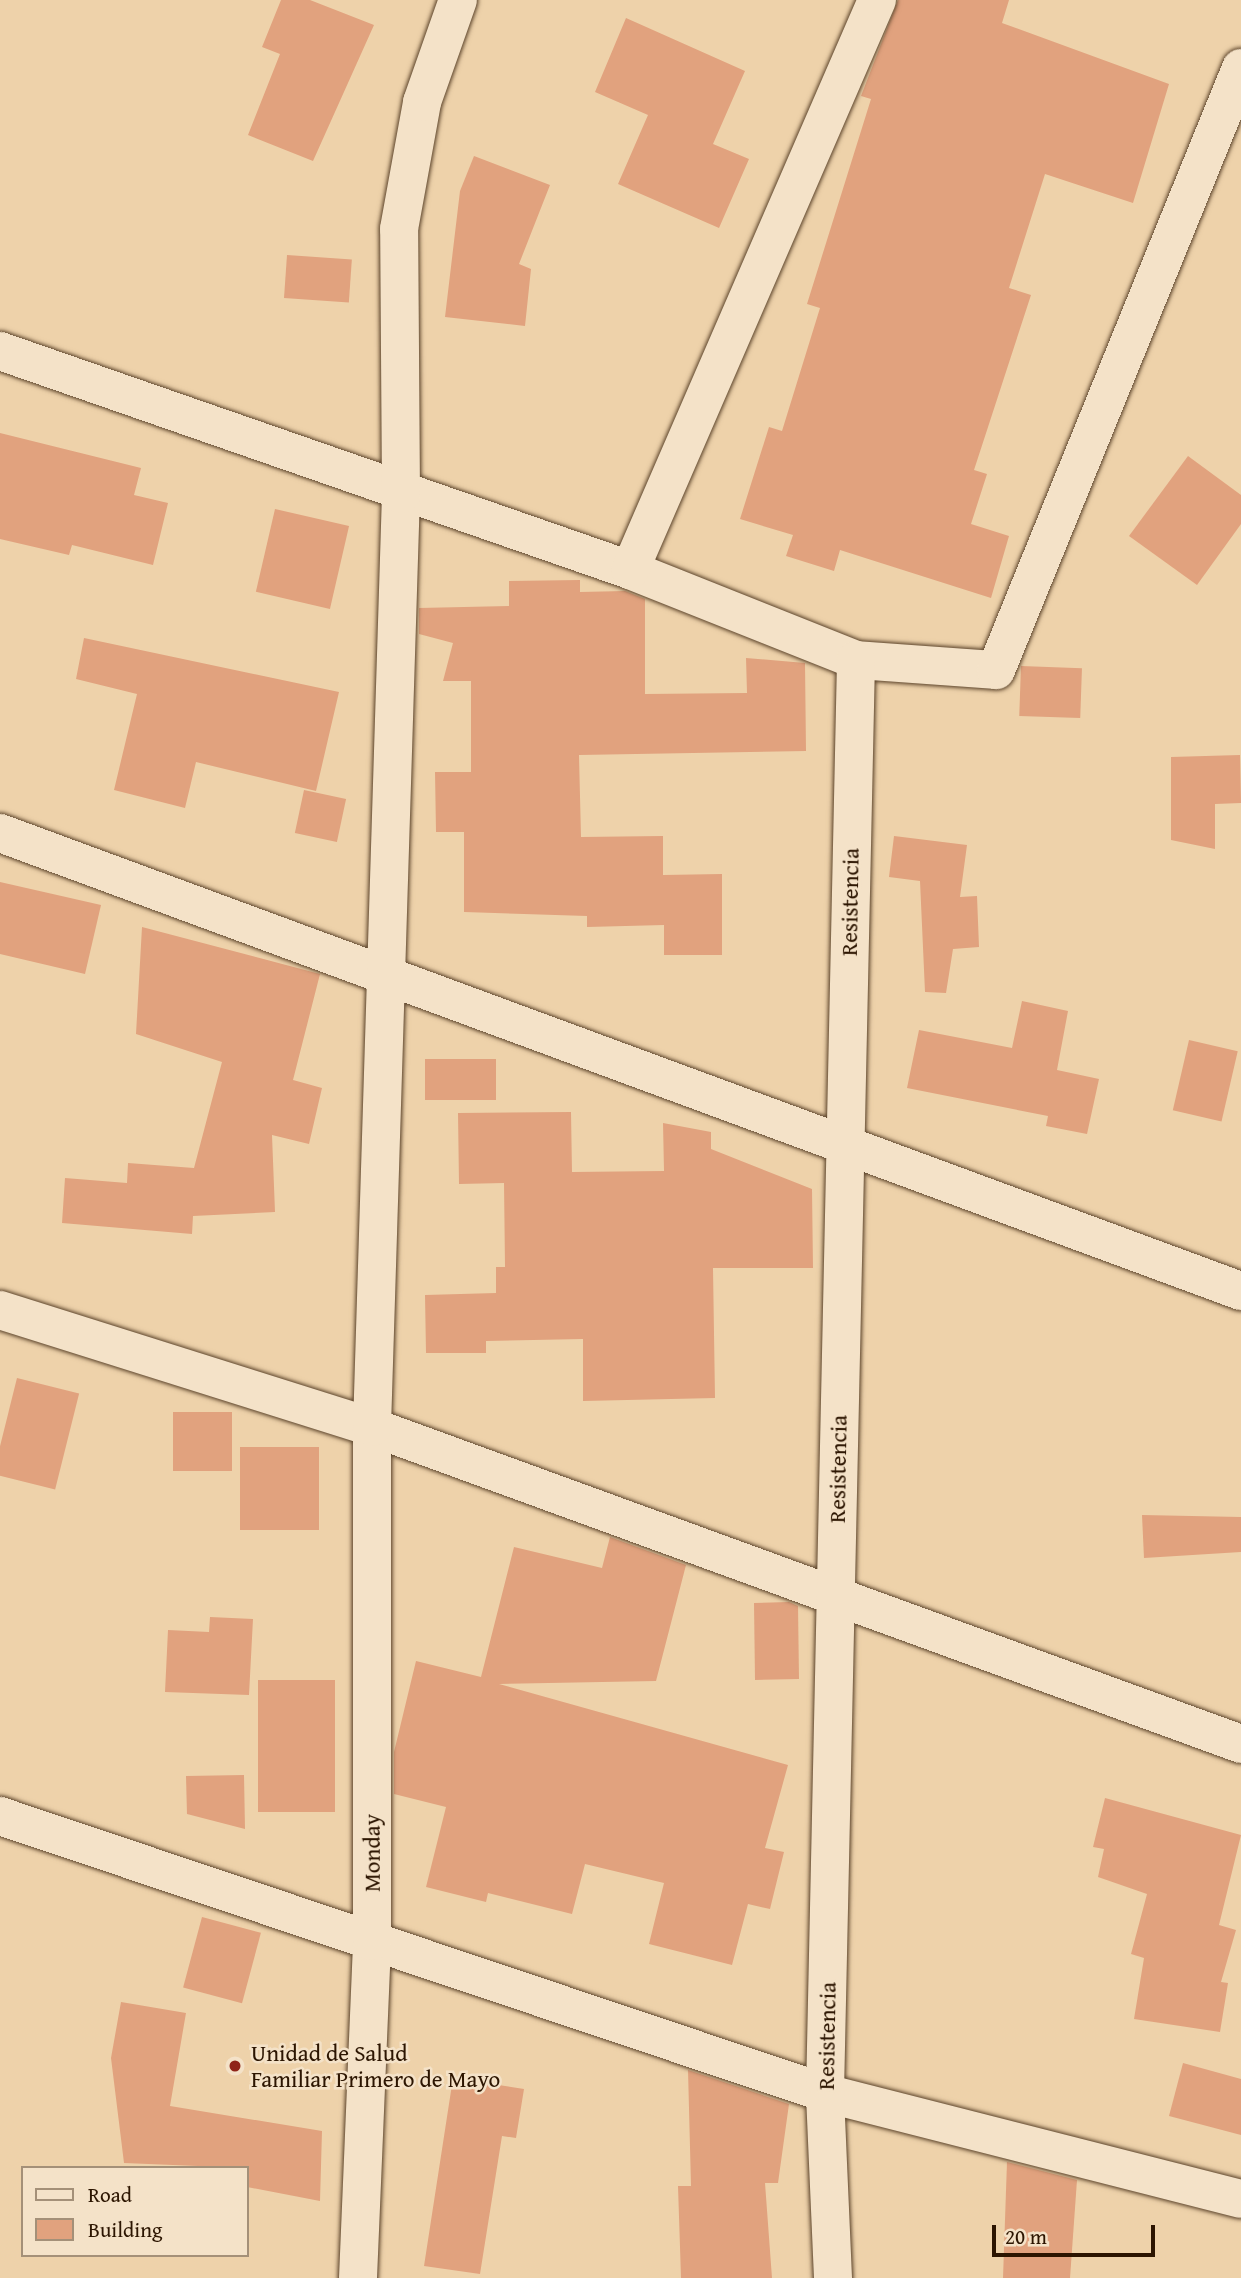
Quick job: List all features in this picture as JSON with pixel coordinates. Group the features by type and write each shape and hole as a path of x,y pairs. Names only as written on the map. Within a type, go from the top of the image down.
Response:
{"street":[{"name":"Monday","path":"358,2278 373,1941 372,1427 389,976 401,494 399,229 422,102 458,0"},
{"path":"630,570 877,0"},
{"path":"0,351 401,494 630,570 856,660 996,670 1241,68"},
{"name":"Resistencia","path":"833,2278 825,2093 856,660"},
{"path":"0,833 1241,1292"},
{"path":"0,1310 372,1427 835,1600 1241,1744"},
{"path":"0,1816 825,2093 1241,2199"}],"building":[{"path":"281,0 310,0 374,25 313,161 248,135 280,54 262,47"},
{"path":"898,0 1009,0 1002,23 1169,84 1133,203 1045,174 1009,288 1031,295 974,470 987,474 971,524 1009,536 991,598 840,550 834,571 786,556 793,535 740,519 769,427 782,431 820,308 807,304 871,99 861,96"},
{"path":"626,18 745,71 713,144 749,159 719,228 618,184 648,115 595,92"},
{"path":"474,156 550,185 519,264 531,269 525,326 445,317 460,191"},
{"path":"287,255 352,260 349,302 284,298"},
{"path":"0,433 141,468 134,495 168,503 153,565 72,545 69,555 0,539"},
{"path":"1188,456 1241,495 1241,524 1197,585 1129,536"},
{"path":"275,509 349,526 330,609 256,592"},
{"path":"580,580 580,592 625,591 645,599 645,694 747,693 746,658 805,663 806,751 579,755 581,837 663,836 663,875 722,874 722,955 664,955 664,925 587,927 587,916 464,912 464,832 436,832 435,772 471,772 471,681 443,681 453,643 419,634 419,608 509,606 509,581"},
{"path":"84,638 339,692 316,791 196,762 185,808 114,790 137,694 76,679"},
{"path":"1021,666 1082,668 1080,718 1019,716"},
{"path":"1240,755 1241,803 1215,804 1215,849 1171,840 1171,757"},
{"path":"304,790 346,799 337,842 295,833"},
{"path":"894,836 967,845 960,897 977,896 979,947 953,949 946,993 925,992 920,881 889,877"},
{"path":"0,882 101,905 85,974 0,954"},
{"path":"142,927 320,974 293,1080 322,1088 309,1144 272,1135 275,1212 193,1216 192,1234 62,1223 65,1178 127,1183 128,1163 194,1168 222,1062 136,1034"},
{"path":"1022,1001 1068,1011 1057,1070 1099,1079 1087,1134 1046,1126 1048,1116 907,1088 919,1030 1012,1048"},
{"path":"1189,1040 1238,1051 1222,1121 1173,1110"},
{"path":"425,1059 496,1059 496,1100 425,1100"},
{"path":"571,1112 572,1172 664,1171 663,1123 711,1132 711,1149 812,1189 813,1268 713,1268 715,1398 583,1401 583,1339 486,1341 486,1353 426,1353 425,1295 496,1293 496,1267 505,1267 504,1183 459,1184 458,1113"},
{"path":"17,1378 79,1393 55,1490 0,1476 0,1446"},
{"path":"173,1412 232,1412 232,1471 173,1471"},
{"path":"240,1447 319,1447 319,1530 240,1530"},
{"path":"1142,1515 1241,1517 1241,1552 1144,1558"},
{"path":"610,1537 686,1565 656,1681 499,1684 788,1765 765,1848 784,1852 770,1909 748,1904 732,1965 649,1944 664,1883 585,1864 572,1914 488,1893 486,1902 426,1887 446,1807 394,1794 394,1752 416,1661 481,1677 514,1547 602,1568"},
{"path":"789,1602 798,1606 799,1679 755,1680 754,1603"},
{"path":"210,1617 253,1619 249,1695 165,1692 168,1630 209,1632"},
{"path":"258,1680 335,1680 335,1812 258,1812"},
{"path":"244,1775 245,1829 187,1814 186,1776"},
{"path":"1105,1798 1241,1835 1219,1925 1236,1930 1221,1982 1228,1983 1220,2032 1134,2019 1144,1958 1131,1954 1147,1894 1098,1877 1104,1849 1093,1847"},
{"path":"202,1917 261,1933 242,2003 183,1988"},
{"path":"121,2002 186,2013 170,2106 322,2131 320,2201 248,2187 248,2166 124,2163 111,2058"},
{"path":"1183,2063 1241,2079 1241,2135 1169,2116"},
{"path":"688,2070 789,2104 778,2183 765,2183 772,2278 681,2278 678,2186 691,2186"},
{"path":"453,2078 524,2089 516,2138 502,2136 480,2274 424,2266"},
{"path":"1007,2162 1077,2180 1070,2278 1003,2278"}],"place":[{"name":"Unidad de Salud Familiar Primero de Mayo","path":"235,2066"}]}
